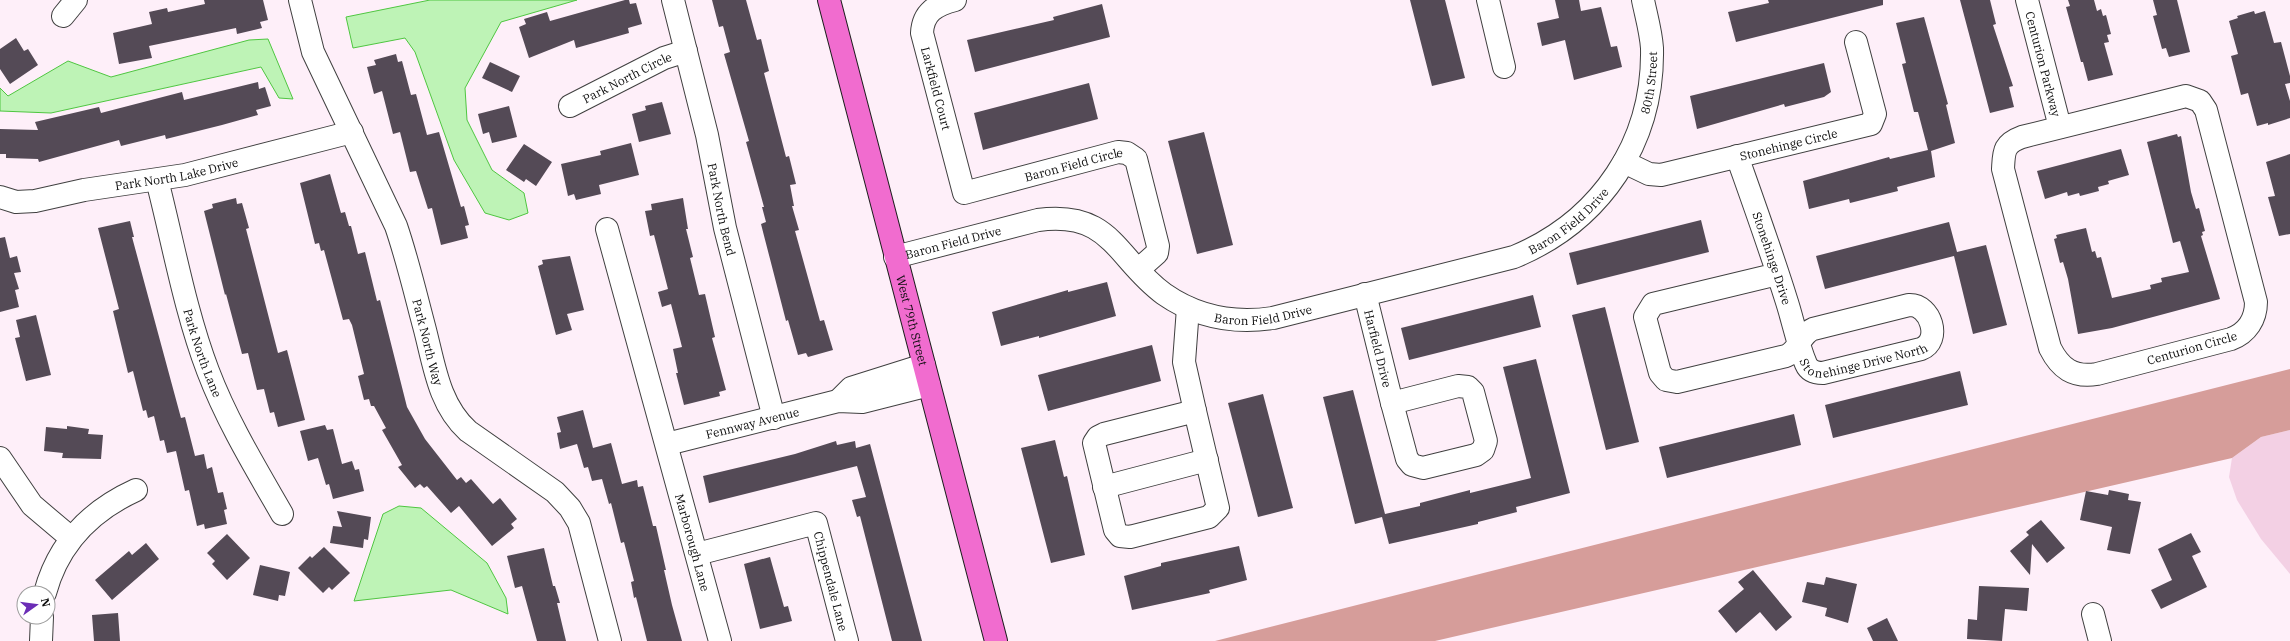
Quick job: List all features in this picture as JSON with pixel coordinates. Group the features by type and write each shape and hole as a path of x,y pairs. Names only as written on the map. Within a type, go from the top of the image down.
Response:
{"main road":[{"name":"West 79th Street","path":"829,0 996,641"}],"street":[{"name":"Park North Way","path":"300,0 313,52 398,232 440,389 449,409 468,431 555,492 570,508 579,523 610,641"},
{"name":"Park North Bend","path":"673,0 707,135 725,228 774,418"},
{"name":"Larkfield Court","path":"955,0 938,5 928,13 923,25 922,34 964,193"},
{"path":"1488,0 1504,67"},
{"name":"80th Street","path":"1624,162 1639,131 1649,90 1652,49 1643,0"},
{"name":"Centurion Parkway","path":"2027,0 2060,127"},
{"name":"Stonehinge Circle","path":"1624,162 1649,174 1662,175 1871,124 1875,114 1856,42"},
{"name":"Park North Circle","path":"570,106 664,58 686,51"},
{"name":"Centurion Circle","path":"2182,96 2193,97 2200,101 2206,110 2256,302 2253,319 2249,328 2231,339 2097,374 2079,375 2062,367 2050,348 2002,161 2006,149 2015,140 2060,127 2182,96"},
{"name":"Park North Lake Drive","path":"0,197 16,202 35,201 84,190 185,175 352,132"},
{"name":"Baron Field Circle","path":"964,193 1118,152 1130,155 1136,159 1158,246 1157,253 1139,269"},
{"name":"Stonehinge Drive","path":"1737,156 1778,274 1804,337"},
{"name":"Baron Field Drive","path":"896,257 1038,220 1059,218 1083,223 1106,234 1164,294 1188,308 1216,318 1256,320 1273,318 1499,262 1537,246 1578,219 1607,189 1624,162"},
{"name":"Park North Lane","path":"157,180 198,340 208,370 226,415 282,514"},
{"name":"Marborough Lane","path":"607,229 720,641"},
{"path":"1778,274 1653,304 1645,316 1660,373 1666,380 1677,382 1786,356 1804,337"},
{"name":"Harfield Drive","path":"1365,294 1392,403 1407,459 1416,468 1423,468 1476,455 1485,446 1486,441 1473,392 1468,387 1458,386 1392,403"},
{"name":"Stonehinge Drive North","path":"1914,304 1927,312 1932,330 1930,342 1923,348 1823,373 1815,373 1806,365 1804,337 1914,304"},
{"path":"1188,308 1184,362 1218,504 1215,513 1209,517 1123,538 1114,530 1094,448 1098,437 1104,434 1195,411"},
{"name":"Fennway Avenue","path":"667,444 838,401 862,402 927,375"},
{"path":"0,458 32,505 71,538"},
{"path":"1104,487 1207,460"},
{"path":"47,585 50,575 71,538 100,510 136,490"},
{"name":"Chippendale Lane","path":"697,554 816,523 847,641"},
{"path":"2093,614 2100,641"},
{"path":"41,641 42,625"}],"shaded area":[{"path":"430,0 577,0 501,22 465,88 467,120 492,170 524,193 528,213 509,220 485,213 454,160 415,52 405,38 353,48 346,17"},
{"path":"268,39 293,99 279,98 261,67 51,113 0,111 0,88 8,96 68,61 111,77 249,40"},
{"path":"2290,369 2290,430 2261,437 2232,458 1435,641 1215,641"},
{"path":"2290,430 2290,574 2261,539 2237,500 2229,477 2232,458 2261,437"},
{"path":"399,506 421,508 487,563 506,598 508,614 451,590 354,601 383,514"}],"building":[{"path":"204,0 263,0 268,20 260,22 262,28 237,34 236,28 149,46 152,58 119,64 113,33 152,24 149,12 167,8 168,12 205,4"},
{"path":"629,0 630,4 636,3 642,24 628,28 629,33 576,48 574,40 529,58 519,27 526,24 524,19 547,12 550,21"},
{"path":"712,0 746,0 757,40 761,39 769,71 764,73 786,157 789,156 796,184 790,185 794,206 792,206 799,230 795,231 820,321 824,320 833,350 808,357 806,353 798,355 788,320 786,321 761,224 766,222 762,207 764,207 746,142 749,141 724,54 730,52 723,26 719,27"},
{"path":"1410,0 1445,0 1465,78 1432,86"},
{"path":"1555,0 1579,0 1581,11 1601,7 1611,47 1617,46 1622,67 1574,80 1565,40 1542,46 1537,23 1559,18"},
{"path":"1768,0 1883,0 1883,5 1736,42 1728,12 1769,3"},
{"path":"1960,0 1990,0 1996,24 1993,25 2013,86 2009,87 2014,107 1990,113"},
{"path":"2068,0 2094,0 2097,11 2101,9 2103,16 2106,15 2111,34 2107,35 2109,42 2104,43 2113,75 2088,81 2083,62 2081,62 2066,7 2070,6"},
{"path":"2153,0 2177,0 2190,52 2169,57 2166,48 2162,49 2153,16 2157,15"},
{"path":"1102,4 1110,37 975,72 967,40 1054,20 1053,17"},
{"path":"2254,11 2255,14 2265,11 2274,43 2281,42 2290,76 2290,83 2285,84 2290,101 2290,118 2268,125 2268,123 2257,126 2248,93 2241,95 2231,56 2238,54 2229,21 2238,18 2237,16"},
{"path":"1924,17 1948,104 1946,105 1955,143 1931,151 1935,177 1897,187 1898,191 1850,203 1849,199 1809,209 1803,181 1889,157 1890,159 1928,150 1918,112 1914,112 1902,64 1906,63 1896,23"},
{"path":"16,38 24,51 28,49 38,65 10,84 0,69 0,49"},
{"path":"396,54 398,62 402,61 411,95 416,94 427,135 439,132 461,207 464,206 469,225 465,226 468,238 441,245 432,208 428,209 416,171 410,172 400,132 393,134 382,91 374,94 367,67 376,65 374,60"},
{"path":"490,62 520,76 512,92 482,78"},
{"path":"1824,63 1831,92 1824,97 1785,107 1784,104 1697,129 1690,96"},
{"path":"258,82 259,89 265,87 271,106 256,110 258,115 166,139 165,135 121,146 119,140 39,162 38,159 6,158 6,154 0,154 0,129 38,130 35,122 99,107 101,113 182,92 184,100"},
{"path":"1089,83 1098,119 983,150 974,113"},
{"path":"662,102 671,134 639,142 632,114 646,110 645,106"},
{"path":"509,106 517,137 492,143 489,132 483,134 478,114"},
{"path":"1204,132 1233,245 1197,254 1168,141"},
{"path":"2177,134 2178,137 2181,136 2191,192 2196,209 2199,208 2205,231 2202,232 2203,235 2201,236 2220,299 2112,328 2078,334 2068,279 2063,262 2060,263 2054,239 2057,238 2056,235 2086,228 2092,252 2095,251 2097,258 2101,257 2112,298 2151,289 2150,285 2162,282 2161,278 2189,272 2180,241 2173,243 2147,142"},
{"path":"631,143 639,175 599,185 601,194 576,200 574,194 568,196 561,164 601,155 600,151"},
{"path":"524,144 552,162 536,186 526,179 524,182 506,170"},
{"path":"2121,149 2129,175 2108,181 2109,184 2098,187 2099,191 2080,196 2079,193 2068,196 2067,192 2045,199 2037,171"},
{"path":"2290,154 2290,234 2279,236 2268,197 2275,196 2266,162"},
{"path":"330,174 341,213 345,212 349,226 351,226 358,254 365,252 377,301 380,300 407,407 425,439 457,480 461,477 466,483 471,479 493,504 500,498 517,519 511,524 514,528 492,546 459,506 451,513 427,486 424,488 420,484 415,488 398,467 402,465 382,430 386,428 374,406 371,406 369,399 364,400 358,376 364,374 352,325 349,319 343,320 324,250 321,251 319,243 315,244 300,183"},
{"path":"236,198 237,204 242,203 249,228 246,229 278,353 287,350 305,420 278,427 274,412 270,413 264,389 257,390 248,353 242,354 226,294 225,295 204,211 213,208 212,204"},
{"path":"683,198 688,229 686,229 693,257 690,258 699,295 705,294 715,337 712,338 726,390 719,392 720,396 684,405 676,373 678,373 673,349 682,347 671,304 662,307 658,292 668,289 654,235 650,236 645,211 652,210 651,204"},
{"path":"1701,220 1709,252 1577,285 1569,253"},
{"path":"130,221 134,237 132,237 181,418 185,417 195,456 204,454 207,469 212,467 218,493 223,492 227,509 224,510 227,524 205,529 204,524 197,526 189,490 185,491 176,451 167,453 164,440 160,441 154,416 148,418 146,410 143,411 133,371 128,373 113,311 119,309 98,228"},
{"path":"1949,222 1957,252 1986,245 2007,325 1973,334 1954,256 1825,289 1816,256"},
{"path":"5,237 10,258 17,256 21,272 14,273 19,289 15,290 19,307 0,312 0,238"},
{"path":"570,256 584,310 567,314 572,330 556,335 538,266 543,264 542,260"},
{"path":"1107,282 1116,316 1039,338 1039,336 1001,346 992,312 1068,290 1068,292"},
{"path":"1533,295 1541,327 1409,360 1401,328"},
{"path":"1605,307 1639,442 1606,450 1572,315"},
{"path":"36,315 51,375 26,381 15,338 20,337 16,320"},
{"path":"1152,345 1161,381 1048,411 1038,375"},
{"path":"1536,359 1570,493 1516,507 1517,512 1478,522 1478,524 1389,544 1382,517 1355,524 1323,397 1353,390 1385,514 1420,506 1420,503 1470,490 1470,493 1531,478 1503,367"},
{"path":"1960,371 1968,405 1833,438 1825,405"},
{"path":"1263,394 1293,508 1258,517 1228,403"},
{"path":"583,410 593,448 611,443 622,484 637,480 638,487 643,486 653,526 656,526 666,570 664,570 682,641 647,641 636,597 634,598 631,582 634,581 624,542 621,543 611,503 609,504 602,479 592,481 588,467 584,468 577,444 560,449 557,433 561,432 557,417"},
{"path":"1794,414 1801,445 1667,478 1659,447"},
{"path":"325,425 327,430 333,429 342,464 352,461 355,470 359,469 364,491 333,499 329,484 326,485 318,458 308,461 300,431"},
{"path":"67,426 89,429 88,434 103,435 101,459 62,458 63,453 44,451 46,427 67,429"},
{"path":"1055,440 1064,477 1067,476 1085,555 1051,563 1021,448"},
{"path":"836,441 837,445 855,441 856,448 870,444 922,641 892,641 860,516 857,517 852,500 866,497 857,466 709,503 703,476 795,454"},
{"path":"2109,490 2129,494 2128,500 2141,502 2130,554 2107,550 2112,527 2080,520 2086,491 2108,495"},
{"path":"337,511 371,517 368,540 364,539 363,548 330,543 333,526 342,527"},
{"path":"2041,520 2065,548 2047,563 2032,544 2030,575 2010,551 2029,535 2026,532"},
{"path":"2191,533 2201,552 2192,556 2207,587 2161,609 2151,590 2172,580 2158,549"},
{"path":"227,534 250,558 227,580 212,564 215,561 207,553"},
{"path":"146,543 159,559 112,600 95,580 129,551 132,555"},
{"path":"1239,546 1247,580 1209,590 1210,593 1132,610 1124,576 1161,566 1161,563"},
{"path":"324,547 350,573 332,590 329,587 323,593 298,568 310,556 312,558"},
{"path":"544,548 553,586 555,586 560,603 557,603 566,641 537,641 522,586 515,588 507,556"},
{"path":"770,557 784,607 788,606 792,621 760,629 744,564"},
{"path":"260,565 290,572 285,596 279,595 278,601 253,595"},
{"path":"1753,570 1792,617 1776,631 1760,612 1736,633 1718,611 1744,589 1738,582"},
{"path":"1826,577 1857,584 1848,623 1825,616 1827,608 1802,602 1807,582 1824,585"},
{"path":"1979,586 2029,588 2027,611 2005,609 2002,641 1967,639 1968,619 1977,620"},
{"path":"118,613 120,641 94,641 92,615"},
{"path":"1887,618 1898,641 1873,641 1867,628"}]}
